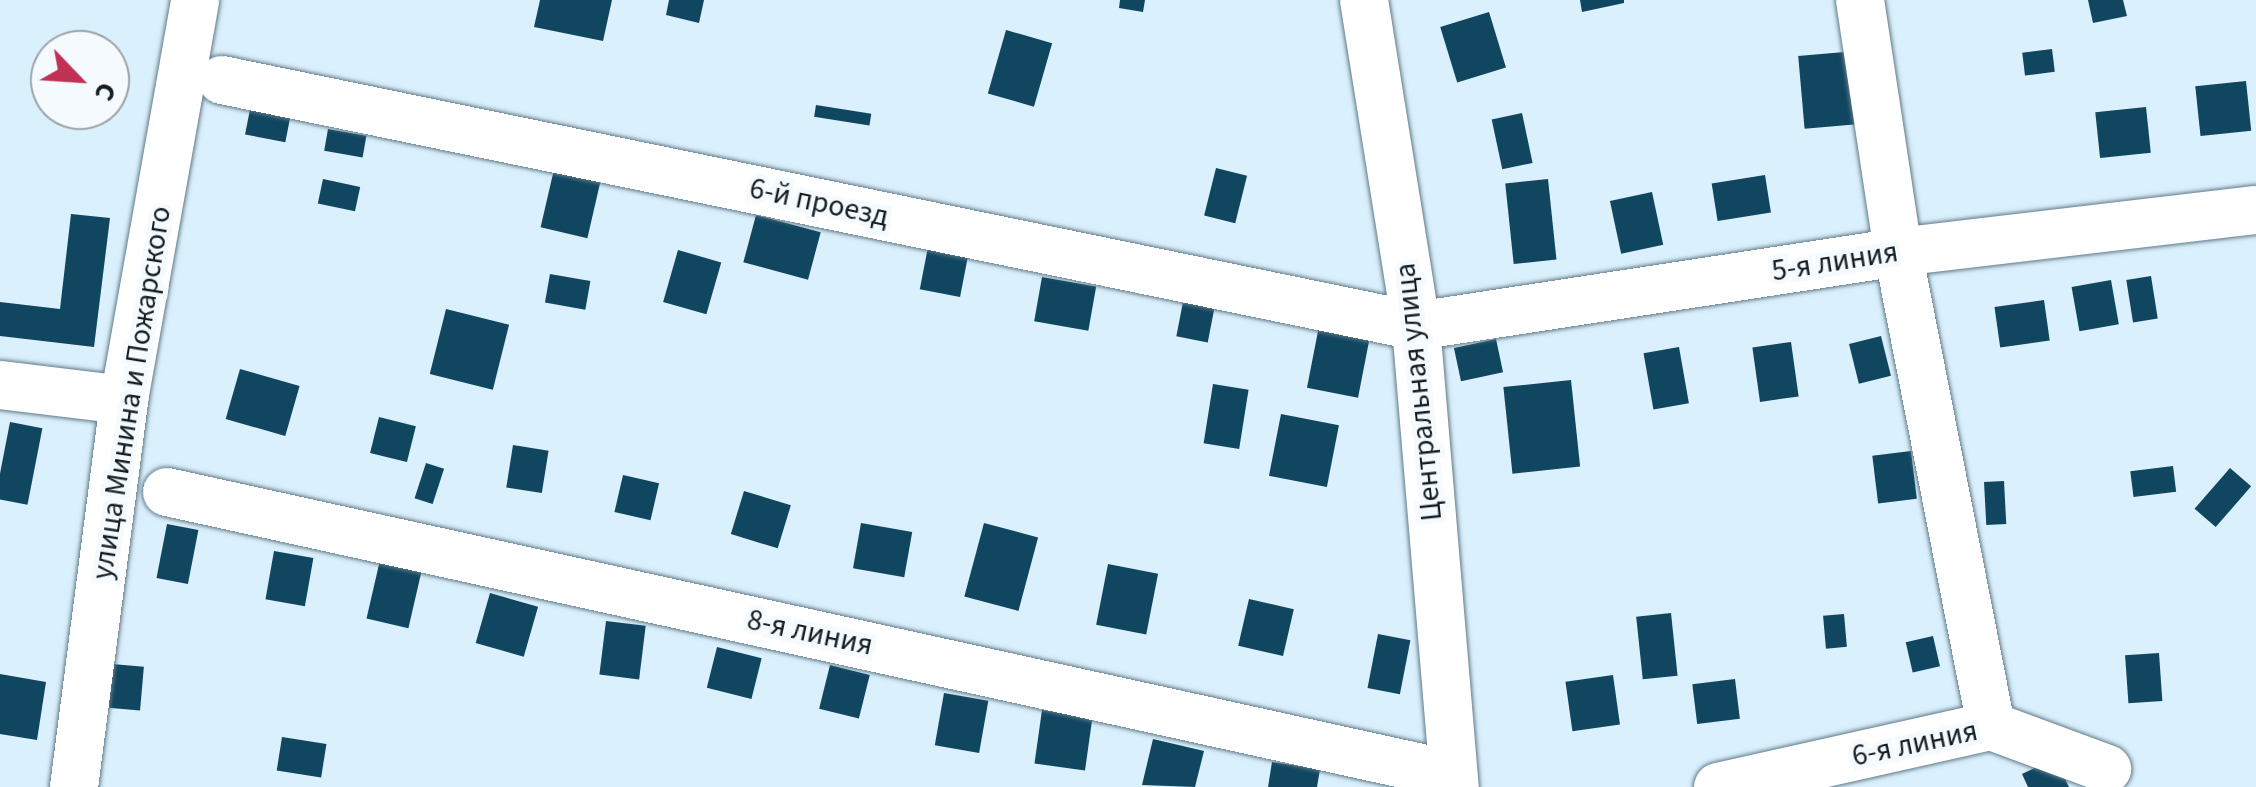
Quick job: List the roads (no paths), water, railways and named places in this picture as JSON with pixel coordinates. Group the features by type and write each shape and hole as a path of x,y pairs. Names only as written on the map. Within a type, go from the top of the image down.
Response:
{"street":[{"name":"улица Минина и Пожарского","path":"74,787 124,400 194,0"},
{"name":"Центральная улица","path":"1364,0 1416,326 1454,781"},
{"path":"1860,0 1898,252 1991,726"},
{"name":"6-й проезд","path":"222,80 1416,326"},
{"name":"5-я линия","path":"1416,326 1898,252 2256,210"},
{"path":"0,385 124,400"},
{"name":"8-я линия","path":"167,492 1454,781"},
{"name":"6-я линия","path":"1718,787 1991,726 2107,769"}]}
